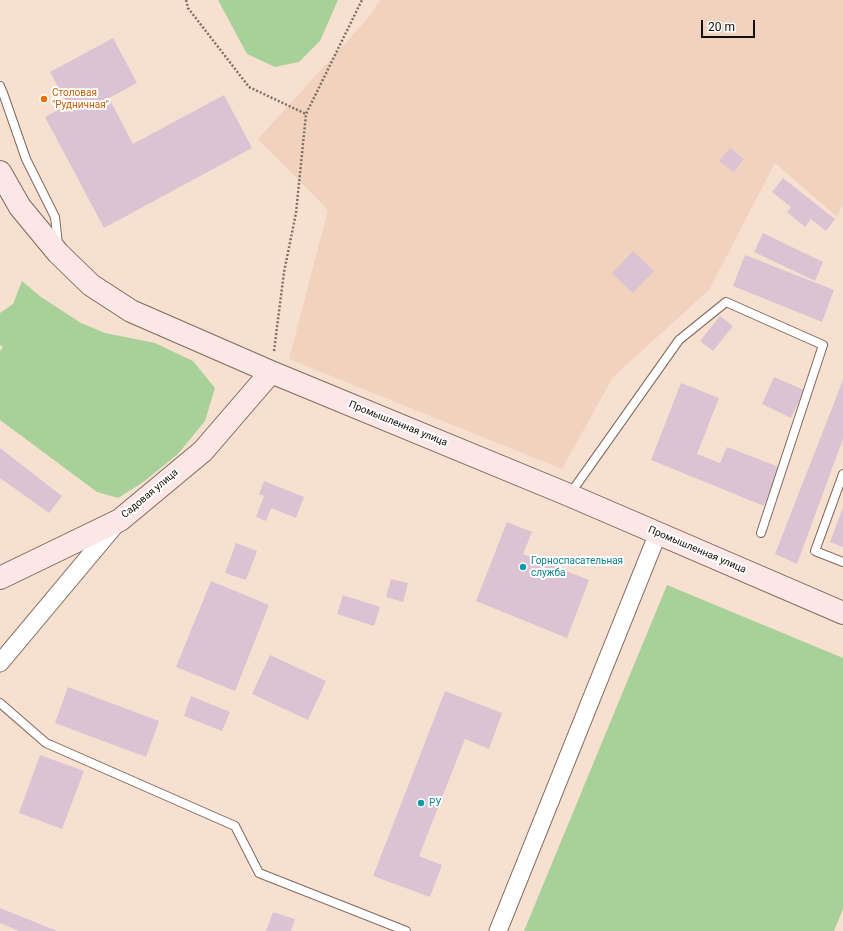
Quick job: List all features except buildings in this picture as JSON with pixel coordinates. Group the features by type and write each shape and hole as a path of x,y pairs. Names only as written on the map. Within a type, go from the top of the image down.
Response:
{"main road":[{"name":"Промышленная улица","path":"0,172 20,207 58,253 91,285 131,311 271,372 570,495 843,613"},
{"name":"Садовая улица","path":"0,578 120,520 203,451 271,372"}],"street":[{"path":"0,663 120,520"},
{"path":"498,931 658,533"}],"lane":[{"path":"0,86 26,159 55,217 58,253"},
{"path":"570,495 679,340 726,302 823,345 761,533"},
{"path":"843,474 815,551 843,562"},
{"path":"0,703 46,744 235,826 259,873 406,931"}],"path":[{"path":"186,0 188,8 249,87 306,114"},
{"path":"271,372 284,272 296,213 306,114 362,0"}],"shaded area":[{"path":"380,0 843,0 843,204 837,217 775,163 709,290 613,377 562,469 289,359 328,210 258,139 369,17"}],"green space":[{"path":"218,0 338,0 320,41 299,62 275,67 247,54"},
{"path":"22,281 41,297 81,323 105,333 155,343 193,361 215,388 205,421 178,454 142,483 118,498 97,492 0,420 0,351 3,347 0,345 0,313 13,304"},
{"path":"667,585 843,658 843,909 834,931 524,931"}],"place":[{"name":"Столовая \"Рудничная\"","path":"44,99"},
{"name":"Горноспасательная служба","path":"523,567"},
{"name":"РУ","path":"421,803"}]}
